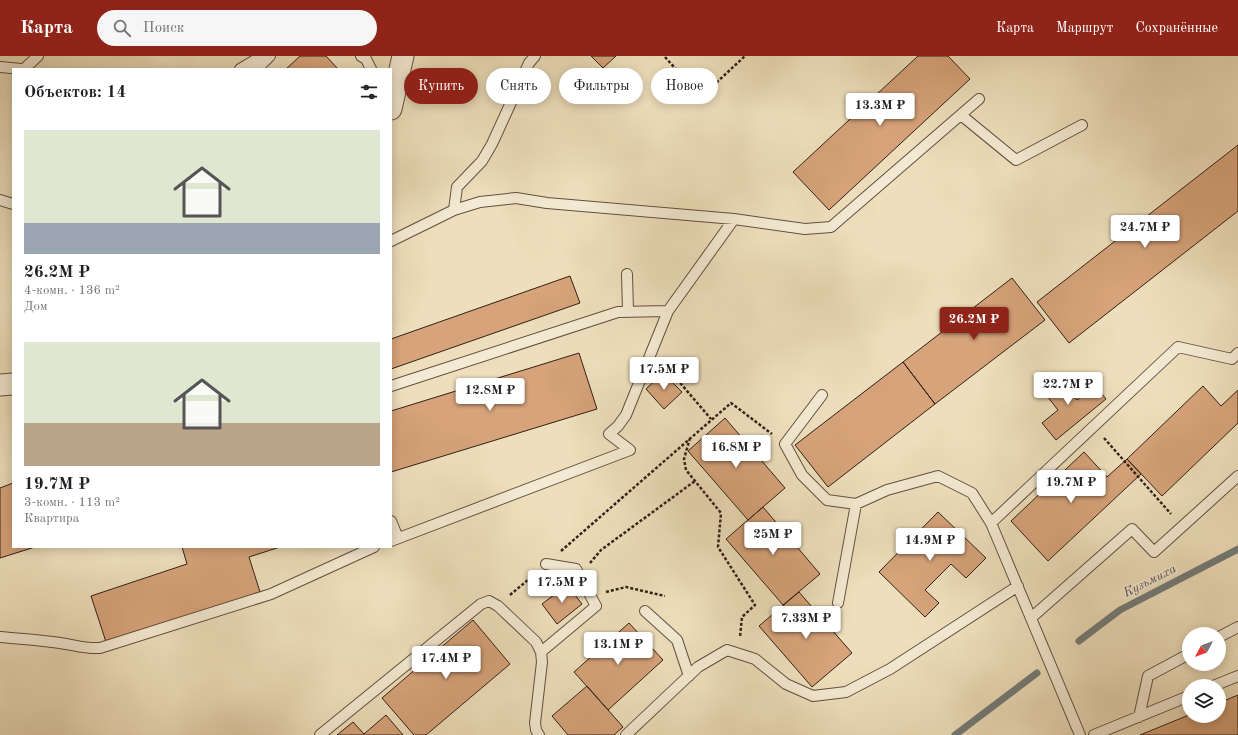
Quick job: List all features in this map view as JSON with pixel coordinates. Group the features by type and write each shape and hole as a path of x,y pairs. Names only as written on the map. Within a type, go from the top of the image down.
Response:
{"street":[{"path":"392,105 401,72 403,56"},
{"path":"0,385 12,384"}],"lane":[{"path":"23,68 38,56"},
{"path":"242,68 262,56"},
{"path":"258,68 270,56"},
{"path":"361,56 366,59 370,68"},
{"path":"454,210 457,187 482,160 492,144 529,63 535,56"},
{"path":"0,67 12,68"},
{"path":"392,241 454,210 480,202 516,198 547,203 734,219 805,229 831,227 979,99"},
{"path":"961,115 1016,160 1082,124"},
{"path":"0,200 12,204"},
{"path":"392,526 395,539 630,450 609,434 618,426 626,415 668,311 734,219"},
{"path":"627,274 628,311"},
{"path":"392,386 618,312 668,311"},
{"path":"991,523 1178,348 1232,359 1238,353"},
{"path":"822,395 785,444 802,475 827,500 856,504 887,490 938,476 972,493 991,523 1080,735"},
{"path":"1032,618 1132,529 1154,552 1238,476"},
{"path":"838,603 856,504"},
{"path":"0,637 61,643 87,649 100,648 271,594 372,548"},
{"path":"541,652 596,606 576,569 546,564"},
{"path":"626,735 698,667 726,650 755,659 786,684 813,696 846,692 890,669 1018,586"},
{"path":"320,735 481,604 489,601 498,606 536,642 541,652 542,662 535,723 536,730 539,735"},
{"path":"645,611 677,640 689,676"},
{"path":"1226,634 1238,627"},
{"path":"1139,717 1148,676 1182,658"},
{"path":"1226,681 1238,676"},
{"path":"1094,735 1182,699"}],"path":[{"path":"665,56 701,97 745,56"},
{"path":"652,350 712,419"},
{"path":"498,606 730,402 785,444"},
{"path":"1094,426 1182,527"},
{"path":"690,438 684,459 686,470 721,513 718,547 755,605 742,617 738,654"},
{"path":"580,576 601,550 696,481"},
{"path":"590,596 626,587 665,596"}],"building":[{"path":"300,56 326,56 337,68 287,68"},
{"path":"591,56 616,56 603,68"},
{"path":"918,56 948,56 970,79 829,210 793,172"},
{"path":"1238,145 1238,211 1069,343 1037,302"},
{"path":"570,276 580,303 392,369 392,339"},
{"path":"1012,278 1045,320 935,404 903,362"},
{"path":"579,353 597,409 392,472 392,411"},
{"path":"903,362 935,404 828,487 795,445"},
{"path":"663,373 682,392 664,409 646,389"},
{"path":"1055,373 1077,400 1095,385 1106,399 1056,440 1042,423 1058,410 1039,386"},
{"path":"1203,386 1221,406 1238,390 1238,423 1162,496 1127,459"},
{"path":"725,418 785,488 748,520 688,451"},
{"path":"1084,452 1107,477 1127,459 1141,474 1048,561 1011,521"},
{"path":"12,483 12,548 32,548 0,558 0,488"},
{"path":"763,507 820,574 783,605 726,539"},
{"path":"938,512 986,558 966,578 951,564 925,590 939,603 925,617 879,572"},
{"path":"182,548 277,548 249,557 260,592 106,642 91,596 187,564"},
{"path":"567,585 582,604 557,624 542,604"},
{"path":"799,592 852,653 812,687 759,626"},
{"path":"473,620 510,664 426,735 414,735 382,698"},
{"path":"629,623 663,660 608,710 574,672"},
{"path":"587,686 623,727 614,735 568,735 552,716"},
{"path":"1238,695 1238,735 1140,735 1182,718 1182,723 1226,723 1226,700"},
{"path":"386,715 403,735 337,735 353,722 364,734"}],"waterway":[{"name":"Кузьмиха","path":"1079,641 1120,610 1238,549"},
{"name":"Кузьмиха","path":"955,735 1037,673"}]}
